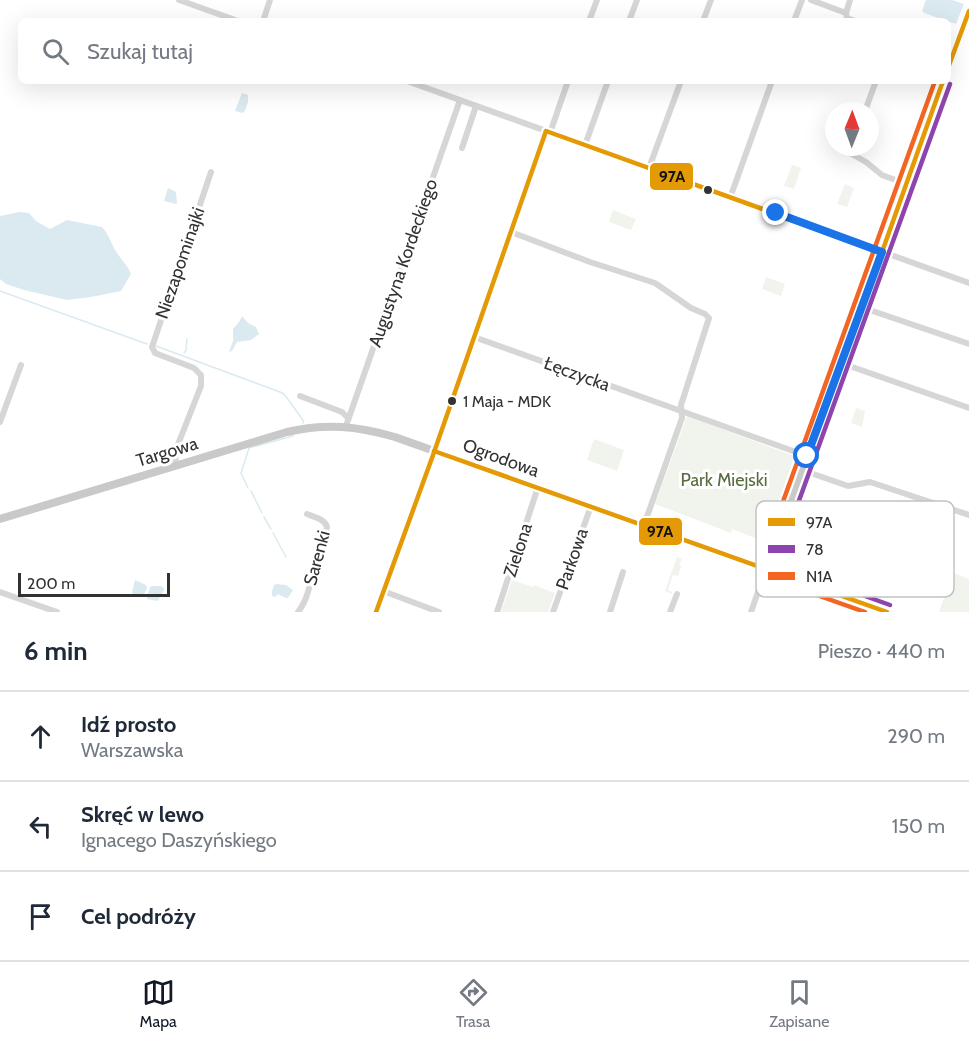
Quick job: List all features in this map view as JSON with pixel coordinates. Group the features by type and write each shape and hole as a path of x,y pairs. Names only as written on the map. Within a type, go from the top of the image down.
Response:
{"main road":[{"path":"951,60 969,11"},
{"path":"791,501 942,84"},
{"name":"Ogrodowa","path":"347,422 538,487 756,565"},
{"name":"Targowa","path":"0,519 287,432 347,422"},
{"name":"Ogrodowa","path":"844,597 887,612"}],"street":[{"path":"179,0 230,18"},
{"path":"264,18 270,0"},
{"path":"590,18 597,0"},
{"path":"630,18 637,0"},
{"path":"704,18 711,0"},
{"path":"795,18 802,0"},
{"path":"811,0 846,13"},
{"path":"847,18 846,13 850,0"},
{"path":"415,84 969,283"},
{"path":"376,612 511,232 567,84"},
{"path":"585,145 607,84"},
{"path":"649,168 680,84"},
{"path":"730,198 771,84"},
{"path":"868,102 875,84"},
{"name":"Augustyna Kordeckiego","path":"347,422 460,100"},
{"path":"462,148 476,106"},
{"path":"858,156 882,175 906,184"},
{"name":"Niezapominajki","path":"176,465 175,452 201,386 201,375 194,368 155,353 152,345 212,172"},
{"path":"511,232 655,283 709,318 681,405 682,418 679,429 644,525"},
{"path":"861,307 969,344"},
{"name":"Łęczycka","path":"474,337 807,456"},
{"path":"841,363 969,408"},
{"path":"0,422 21,365"},
{"name":"Ogrodowa","path":"300,396 342,412 347,422"},
{"path":"802,470 848,486 870,482 927,501"},
{"name":"Zielona","path":"497,612 538,487"},
{"name":"Parkowa","path":"553,612 591,506"},
{"path":"954,510 969,515"},
{"name":"Sarenki","path":"298,612 306,599 316,558 327,527 323,520 307,514"},
{"path":"610,612 623,572"},
{"path":"383,591 440,612"},
{"path":"0,592 57,612"},
{"path":"670,612 677,594"},
{"path":"751,612 756,597"}],"green space":[{"path":"792,165 801,168 794,189 784,186"},
{"path":"845,184 854,188 847,207 837,204"},
{"path":"613,210 636,219 631,230 609,222"},
{"path":"766,277 785,284 781,296 762,289"},
{"path":"856,408 865,411 862,427 851,423"},
{"name":"Park Miejski","path":"687,416 802,459 796,477 783,501 756,501 756,538 732,529 731,533 655,504"},
{"path":"594,439 624,450 617,471 587,460"},
{"path":"677,557 682,559 678,576 673,575 668,590 672,594 665,591"},
{"path":"954,573 969,579 969,612 939,612 944,597 954,597"},
{"path":"512,580 555,593 548,612 501,612"}],"shaded area":[{"path":"926,0 952,0 964,4 956,24 951,22 951,18 939,18 922,11"},
{"path":"242,93 248,95 248,102 242,113 235,111"},
{"path":"168,188 176,192 176,204 164,201"},
{"path":"20,212 29,213 36,221 50,229 67,220 102,227 131,274 121,291 67,300 6,284 0,279 0,216"},
{"path":"242,316 256,327 259,334 251,340 237,342 229,352 233,341 233,329"},
{"path":"135,580 146,585 143,597 132,593"},
{"path":"274,585 286,585 293,590 288,598 278,594 275,597 272,596"},
{"path":"152,586 164,588 158,601 147,599"}],"waterway":[{"path":"0,291 147,344"},
{"path":"184,353 187,339"},
{"path":"156,346 284,394 303,423"},
{"path":"248,488 241,473 249,448 293,436"},
{"path":"251,491 262,513"},
{"path":"264,517 271,529"},
{"path":"273,533 286,557"}],"transit line":[{"name":"97A","path":"951,60 969,11"},
{"name":"N1A","path":"783,501 934,84"},
{"name":"97A","path":"882,252 942,84"},
{"name":"78","path":"799,501 950,84"},
{"name":"97A","path":"546,131 882,252"},
{"name":"97A","path":"376,612 546,131"},
{"name":"97A","path":"434,451 756,565"},
{"name":"N1A","path":"822,597 865,612"},
{"name":"97A","path":"845,597 887,612"},
{"name":"78","path":"868,597 890,605"}],"place":[{"name":"1 Maja - MDK","path":"452,401"}],"route":[{"path":"776,213 882,252 807,456"}]}
